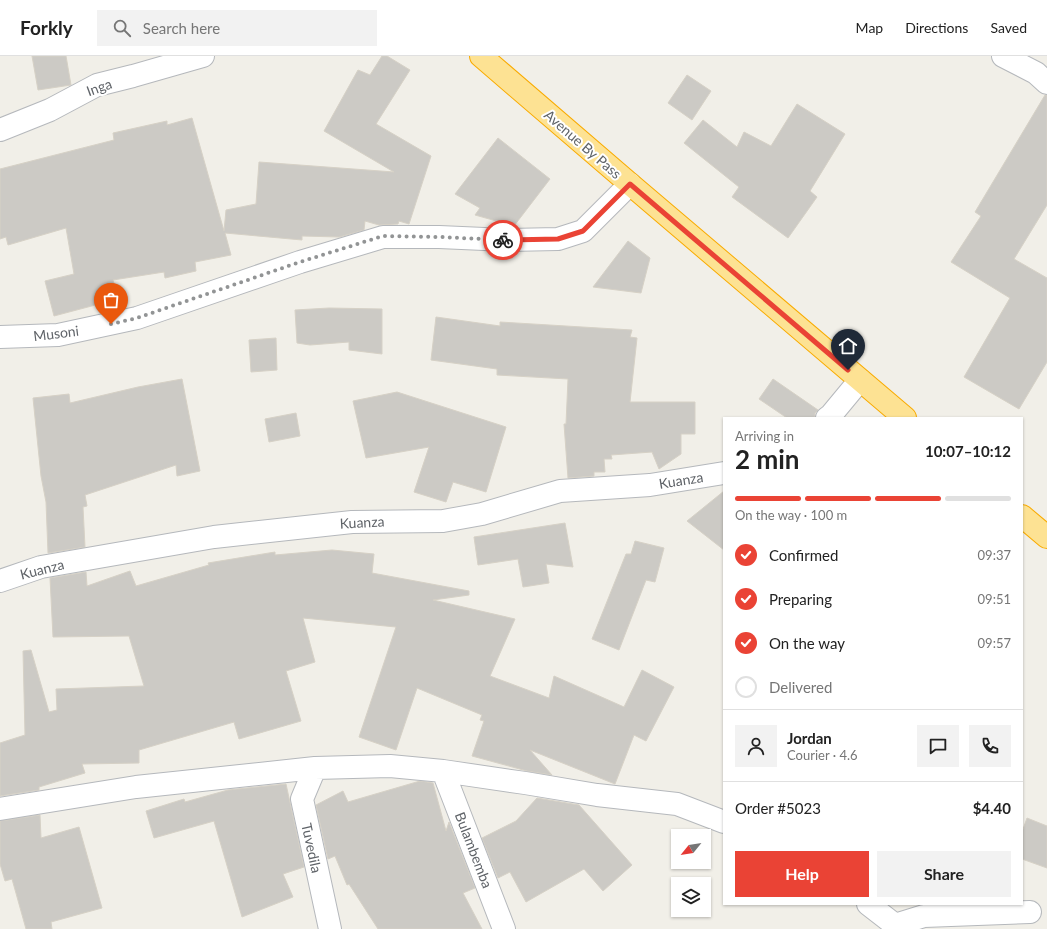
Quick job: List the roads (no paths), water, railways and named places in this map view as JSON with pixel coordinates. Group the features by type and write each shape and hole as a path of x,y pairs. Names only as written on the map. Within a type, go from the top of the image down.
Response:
{"highway":[{"name":"Avenue By Pass","path":"481,56 904,417"},
{"path":"1023,517 1047,537"}],"street":[{"name":"Inga","path":"0,130 50,110 97,85 203,56"},
{"path":"1003,56 1036,74 1047,83"},
{"name":"Musoni","path":"0,337 58,335 137,318 300,262 383,236 507,240 558,239 583,231 630,184"},
{"path":"828,417 860,380"},
{"name":"Kuanza","path":"0,581 41,567 214,537 352,522 443,520 482,514 560,491 650,485 723,473"},
{"path":"0,809 136,787 315,768 390,766 443,771 597,795 677,804 723,822"},
{"name":"Tuvedila","path":"315,768 302,799 330,929"},
{"name":"Bulambemba","path":"443,771 504,929"},
{"path":"869,905 896,927 924,916 1030,912"}]}
